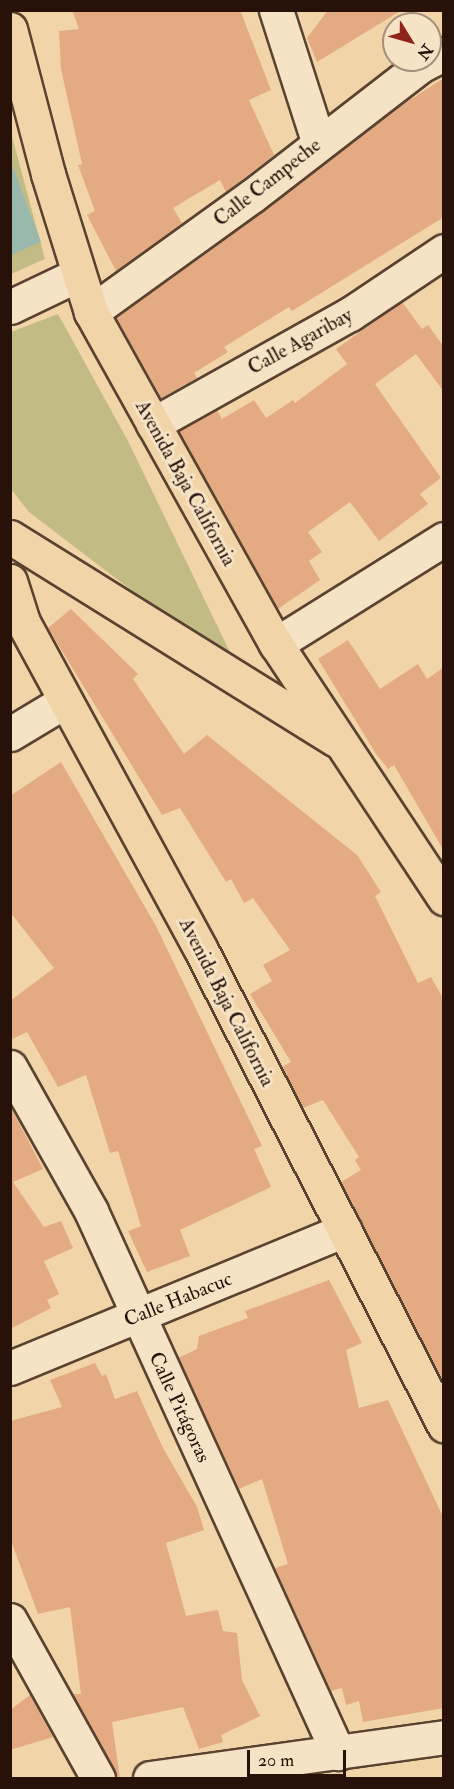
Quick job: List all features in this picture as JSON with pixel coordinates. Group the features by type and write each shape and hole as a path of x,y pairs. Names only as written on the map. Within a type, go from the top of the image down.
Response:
{"main road":[{"name":"Avenida Baja California","path":"10,29 77,275 91,312 276,644 439,880"},
{"path":"10,537 345,745"},
{"name":"Avenida Baja California","path":"10,581 23,622 196,940 444,1425"}],"street":[{"path":"276,10 318,141"},
{"name":"Calle Campeche","path":"91,312 243,202 318,141 420,66 444,54"},
{"name":"Calle Agaribay","path":"153,424 350,314 444,251"},
{"path":"10,307 77,275"},
{"path":"276,644 444,539"},
{"path":"10,734 65,701"},
{"name":"Calle Pitágoras","path":"10,1067 64,1159 338,1753"},
{"name":"Calle Habacuc","path":"13,1360 138,1316 345,1230"},
{"path":"10,1620 98,1779"},
{"path":"154,1778 444,1737"}],"shaded area":[{"path":"10,129 45,259 11,274 10,274"},
{"path":"11,162 41,242 10,255"},
{"path":"58,314 128,441 240,673 29,512 11,489 11,332"}],"building":[{"path":"72,10 240,10 271,90 249,100 274,155 226,192 220,180 173,208 182,223 116,271 87,215 95,211 78,165 82,164 61,69 59,31 79,29"},
{"path":"328,10 402,10 382,12 382,22 317,62 307,38"},
{"path":"444,78 444,217 292,311 289,307 224,347 228,352 194,373 197,378 161,398 116,317 202,257 394,110"},
{"path":"402,302 422,329 428,325 444,347 444,392 416,354 375,384 441,478 420,494 428,504 379,541 350,502 308,532 322,552 309,561 320,580 278,609 179,431 217,410 222,419 254,400 266,418 293,400 295,403 347,364 336,349"},
{"path":"71,609 138,674 133,679 184,754 207,735 357,855 381,892 375,896 418,983 431,977 444,1000 444,1383 341,1182 361,1170 355,1160 359,1157 323,1100 303,1108 282,1067 291,1062 250,994 272,981 263,965 290,950 253,898 244,903 231,879 226,882 180,808 162,815 48,628"},
{"path":"348,640 380,689 418,664 427,679 444,667 444,851 394,765 388,769 376,754 318,659"},
{"path":"61,762 156,926 262,1146 254,1149 271,1187 180,1230 190,1256 147,1272 128,1231 141,1226 118,1151 110,1153 86,1075 58,1087 27,1032 10,1040 10,1001 54,968 10,912 10,796"},
{"path":"10,1106 43,1169 13,1182 44,1227 61,1221 73,1248 44,1261 59,1294 47,1300 51,1308 10,1329"},
{"path":"329,1280 362,1343 346,1350 359,1408 388,1400 444,1519 444,1708 363,1722 359,1701 346,1705 342,1688 331,1691 275,1568 288,1564 262,1479 239,1489 178,1358 197,1349 199,1336 248,1318 245,1311"},
{"path":"95,1363 102,1376 106,1374 115,1399 137,1391 162,1446 197,1507 204,1530 166,1543 186,1616 218,1610 223,1631 237,1633 242,1680 260,1716 221,1735 223,1742 199,1749 183,1707 112,1722 120,1779 117,1779 73,1694 81,1694 70,1607 38,1614 10,1538 10,1421 62,1407 50,1380"},
{"path":"30,1695 53,1737 10,1750 10,1710"}]}
